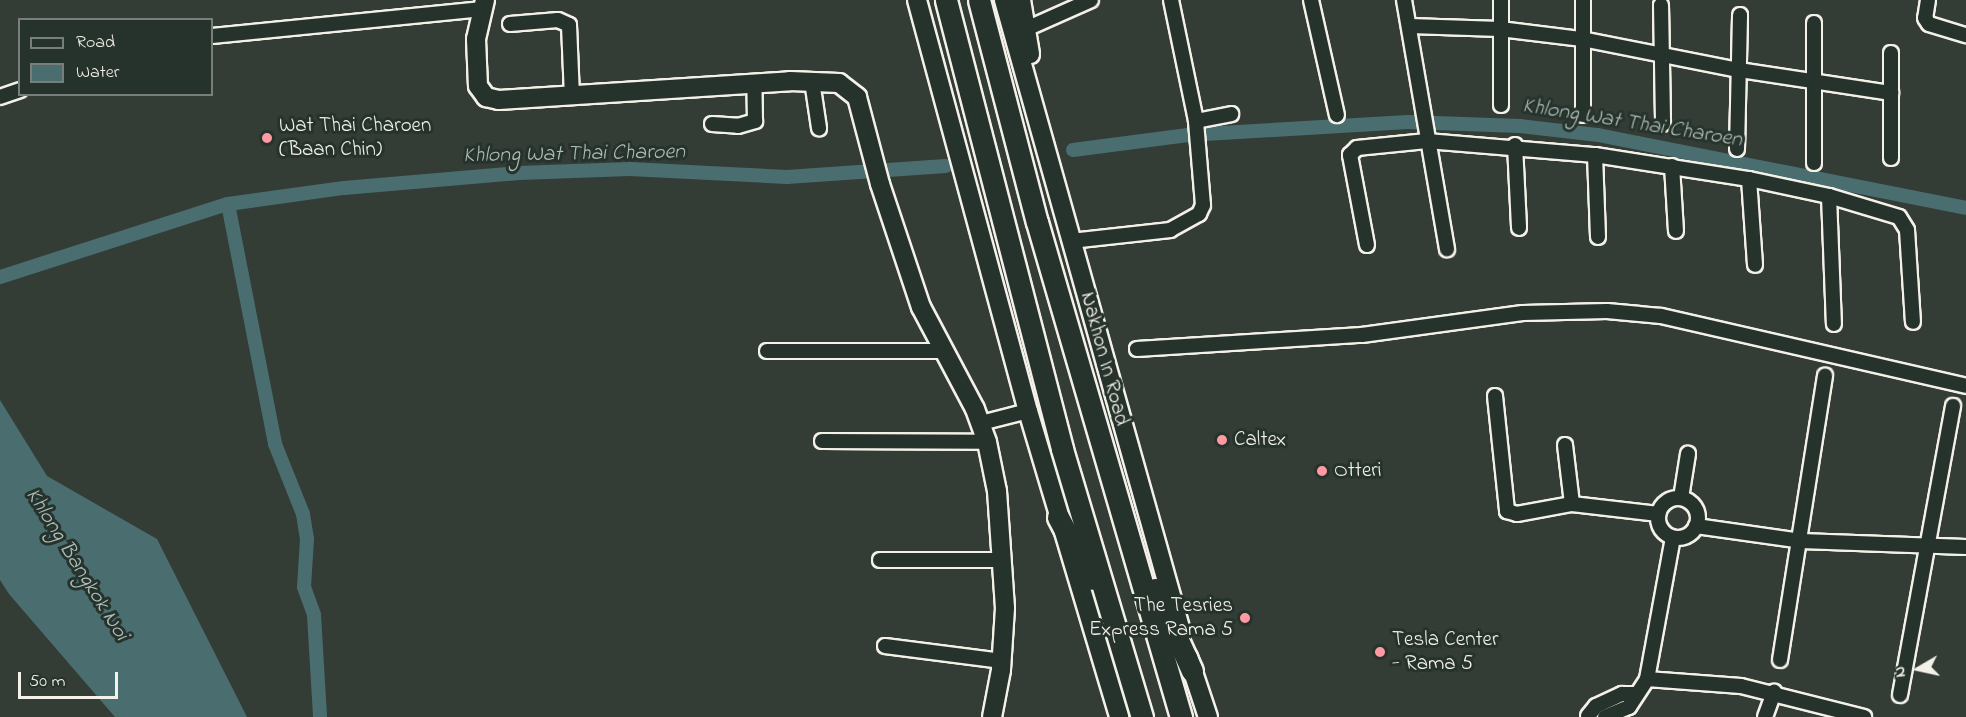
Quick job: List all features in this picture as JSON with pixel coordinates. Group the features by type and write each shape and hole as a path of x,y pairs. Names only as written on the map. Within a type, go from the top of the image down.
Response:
{"main road":[{"path":"917,0 1028,411 1119,717"},
{"path":"946,0 1062,449 1142,717"},
{"name":"Nakhon In Road","path":"979,0 1037,222 1181,717"},
{"name":"Nakhon In Road","path":"1004,0 1192,671 1208,717"},
{"path":"1022,0 1044,137"},
{"path":"484,4 476,39 481,94 499,100 753,82 812,81 839,83 857,97 880,184 921,308 981,423 987,442 1002,560 1002,660 992,717"},
{"path":"1058,517 1113,622"},
{"path":"1124,523 1192,671"}],"street":[{"path":"1026,28 1091,0"},
{"path":"1071,241 1170,230 1199,214 1203,205 1196,125 1171,0"},
{"path":"1311,0 1337,115"},
{"path":"1404,0 1447,249"},
{"path":"1501,0 1501,105"},
{"path":"1583,0 1583,115"},
{"path":"1928,0 1925,18 1929,24 1966,35"},
{"path":"213,36 484,4"},
{"path":"1661,5 1663,124"},
{"path":"1737,149 1740,15"},
{"path":"510,24 558,20 569,25 572,96"},
{"path":"1814,24 1814,163"},
{"path":"1410,26 1500,29 1582,39 1813,83 1891,93"},
{"path":"1891,53 1892,158"},
{"path":"812,81 819,128"},
{"path":"712,124 738,126 755,121 753,82"},
{"path":"0,97 18,91"},
{"path":"1196,125 1231,114"},
{"path":"1367,245 1350,155 1369,146 1427,137 1595,154 1749,179 1829,196 1904,220 1913,322"},
{"path":"1515,145 1519,228"},
{"path":"1595,154 1598,237"},
{"path":"1672,166 1676,231"},
{"path":"1749,179 1755,265"},
{"path":"1829,196 1834,324"},
{"path":"1137,349 1362,335 1523,313 1607,311 1661,316 1966,386"},
{"path":"767,351 942,351"},
{"path":"1780,660 1801,541 1825,376"},
{"path":"1495,396 1507,511 1516,514 1572,504 1658,514"},
{"path":"1900,695 1953,406"},
{"path":"981,423 1028,411"},
{"path":"822,441 987,442"},
{"path":"1564,445 1572,504"},
{"path":"1681,498 1688,454"},
{"path":"1681,498 1695,508 1696,526 1687,536 1673,538 1661,529 1658,514 1666,501 1681,498"},
{"path":"1696,526 1801,541 1966,547"},
{"path":"1605,717 1629,707 1635,694 1647,679 1673,538"},
{"path":"880,560 1002,560"},
{"path":"885,646 1002,660"},
{"path":"1647,679 1774,692 1864,717"},
{"path":"1765,717 1774,692"},
{"path":"1588,717 1596,706 1613,698 1635,694"}],"water":[{"name":"Khlong Bangkok Noi","path":"0,400 47,476 157,539 247,717 115,717 9,594 0,580"}],"waterway":[{"name":"Khlong Wat Thai Charoen","path":"1073,150 1188,135 1408,122 1520,126 1598,135 1966,208"},
{"name":"Khlong Wat Thai Charoen","path":"0,277 228,204 344,188 519,173 630,169 787,177 946,166"},
{"path":"228,204 275,444 303,514 307,539 304,587 314,615 320,717"}],"place":[{"name":"Wat Thai Charoen (Baan Chin)","path":"267,138"},
{"name":"Caltex","path":"1222,440"},
{"name":"Otteri","path":"1322,471"},
{"name":"The Tesries Express Rama 5","path":"1245,618"},
{"name":"Tesla Center - Rama 5","path":"1380,652"}]}
